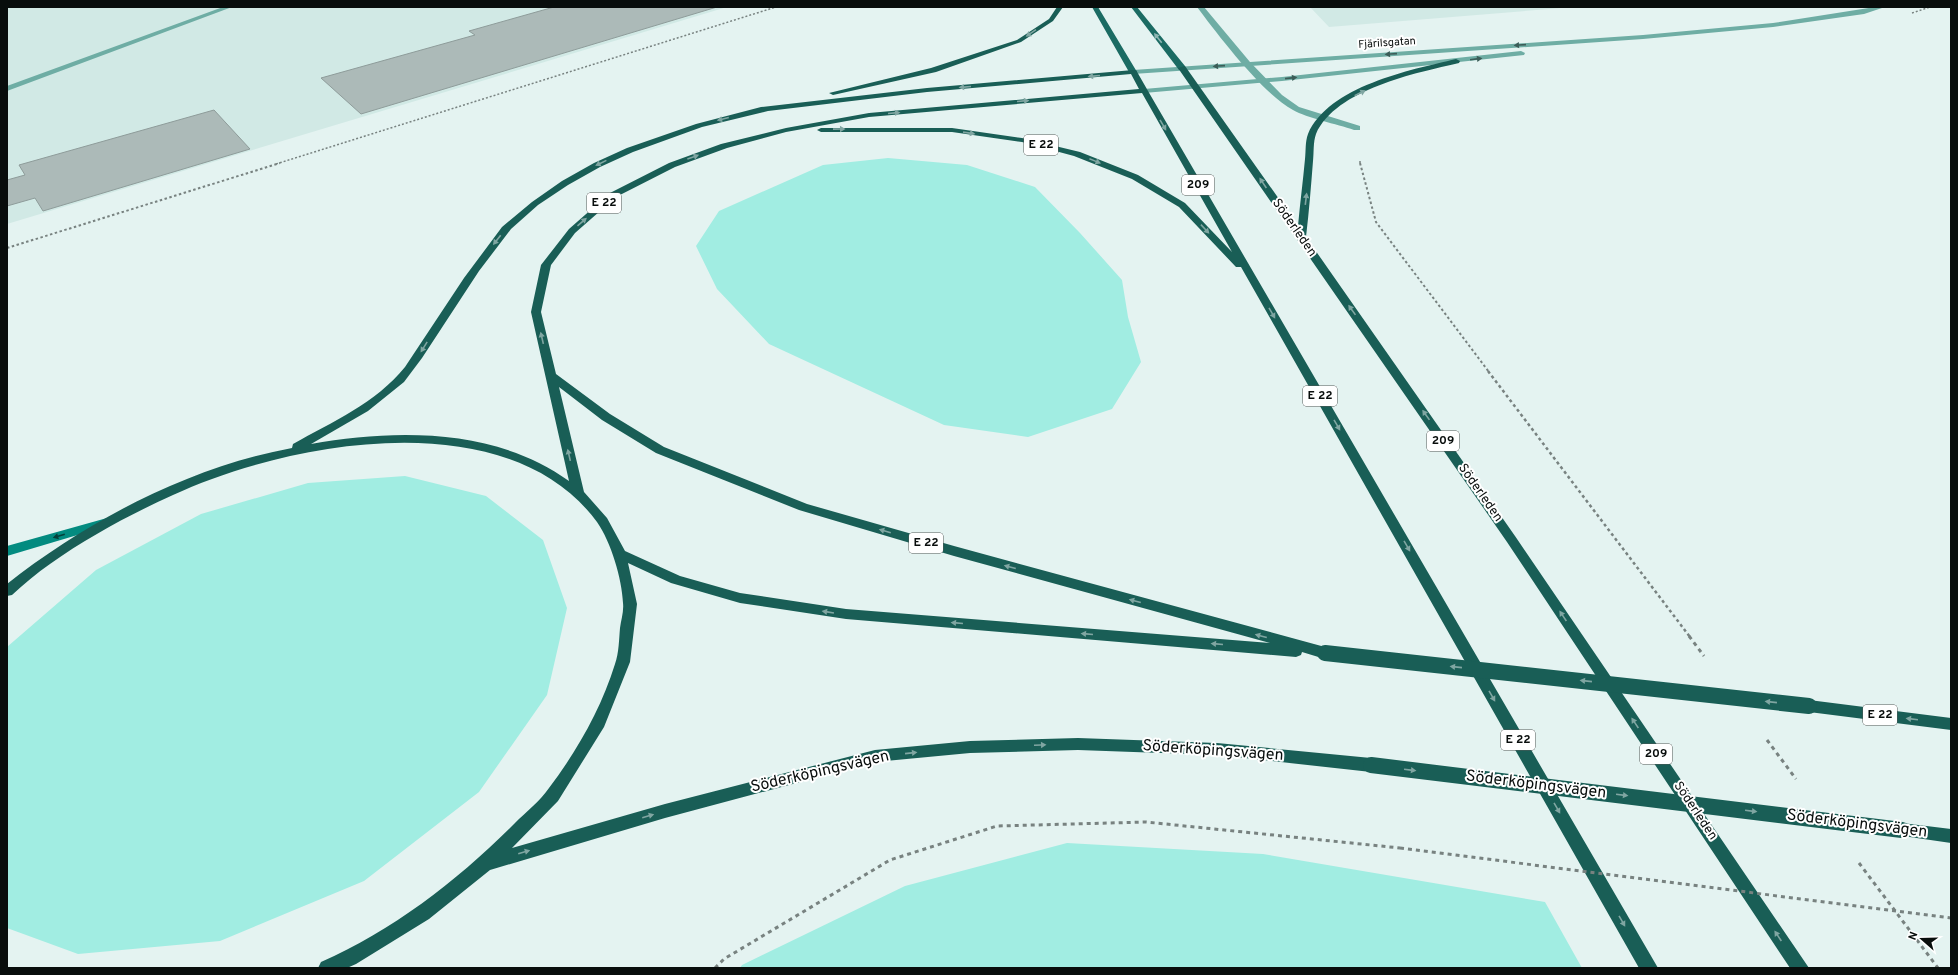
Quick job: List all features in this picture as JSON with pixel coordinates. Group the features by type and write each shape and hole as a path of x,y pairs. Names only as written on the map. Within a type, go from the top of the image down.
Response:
{"highway":[{"path":"289,452 371,404 400,379 420,354 472,272 507,227 543,198 592,168 635,147 690,128 932,70 1019,41 1051,20 1060,7"},
{"path":"1301,238 1312,136 1322,118 1345,100 1377,85 1420,70 1456,61"},
{"name":"Söderleden","path":"1182,68 1507,533 1800,968"},
{"path":"761,110 927,90 1133,72"},
{"name":"209","path":"1133,72 1252,279"},
{"path":"786,130 869,115 1144,91"},
{"name":"E 22","path":"1648,968 1252,279 1182,205 1135,177 1077,154 1022,140 952,130 878,128 786,130 724,146 672,165 613,195 572,231 546,265 536,312 551,376 606,417 660,450 803,508 1325,653 1809,706 1951,724"},
{"path":"551,376 578,493"},
{"path":"7,591 46,560 110,521 170,491 230,468 289,452 339,443 387,439 433,440 475,446 514,456 549,472 578,493 603,521 620,554 630,604 623,662 597,727 553,796 486,863 423,914 350,958 327,968"},
{"path":"620,554 676,580 740,598 846,614 1325,653"},
{"name":"Söderköpingsvägen","path":"486,863 731,793 875,756 970,747 1078,744 1217,749 1371,765 1951,836"}],"main road":[{"name":"209","path":"1095,7 1133,72"},
{"name":"Söderleden","path":"1134,7 1182,68"},
{"path":"7,551 110,521"}],"street":[{"path":"7,89 229,7"},
{"path":"1200,7 1247,64 1279,97 1296,109 1357,128"},
{"name":"Fjärilsgatan","path":"1133,72 1643,37 1772,25 1864,12 1882,7"},
{"name":"Fjärilsgatan","path":"1144,91 1456,61 1643,37"}],"path":[{"path":"7,248 776,7"},
{"path":"1357,128 1362,173 1376,222 1677,620"},
{"path":"715,968 724,959 890,860 997,826 1146,822 1400,848 1951,918"}],"shaded area":[{"path":"7,7 727,7 7,224"},
{"path":"1310,7 1574,7 1329,27"}],"green space":[{"path":"888,158 967,165 1035,187 1080,233 1122,280 1128,317 1141,362 1112,409 1028,437 944,425 769,344 717,289 696,246 719,211 823,165"},
{"path":"405,476 486,496 543,540 567,608 547,695 479,792 364,881 220,941 78,954 7,928 7,647 96,570 201,514 308,483"},
{"path":"1067,843 1263,854 1545,902 1582,968 740,968 742,965 905,886"}],"building":[{"path":"554,7 717,7 361,114 321,78 475,35 469,31"},
{"path":"214,110 250,149 43,211 35,198 7,206 7,180 25,175 19,165"}]}
